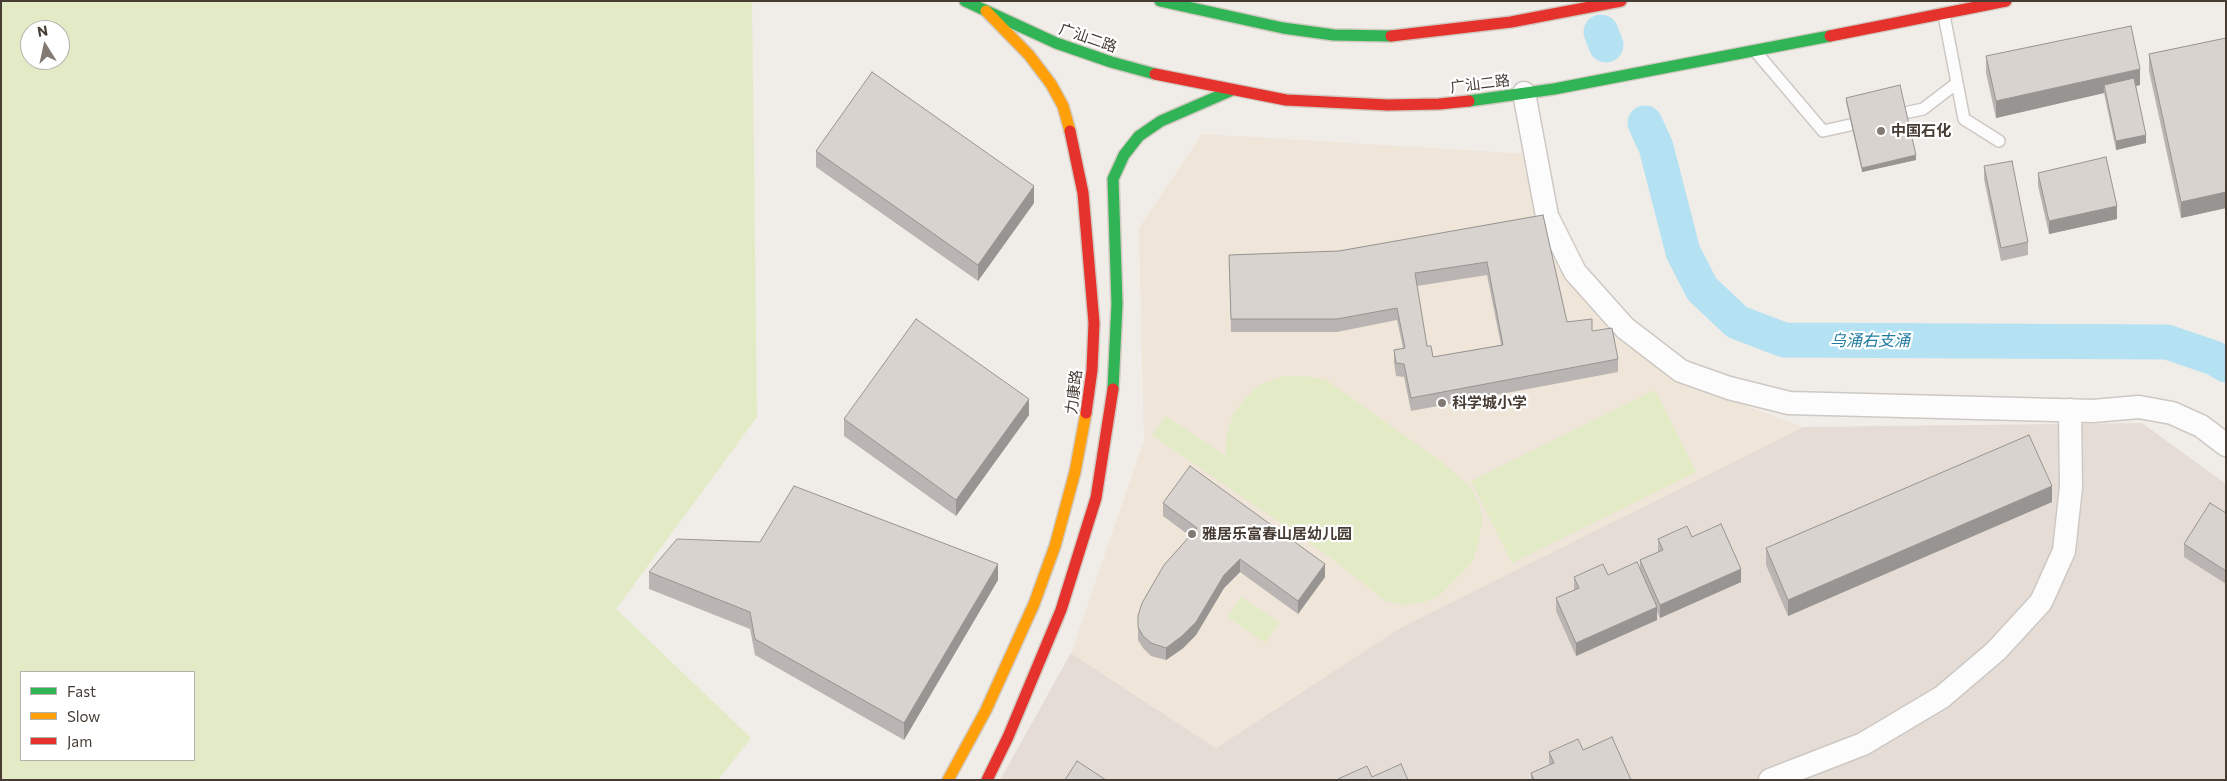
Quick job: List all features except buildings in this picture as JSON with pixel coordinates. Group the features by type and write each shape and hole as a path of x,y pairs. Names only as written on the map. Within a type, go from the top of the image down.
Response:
{"main road":[{"name":"广汕二路","path":"965,1 1056,43 1111,62 1230,91 1286,100 1388,105 1439,104 1554,89 1944,15 2006,1"},
{"path":"1160,1 1283,28 1334,35 1387,36 1511,22 1621,1"},
{"name":"力康路","path":"948,780 986,710 1006,667 1034,604 1055,546 1075,472 1085,422 1092,370 1094,323 1083,193 1074,143 1063,106 1051,84 1029,55 986,12"},
{"path":"988,780 1061,610 1096,498 1112,406 1116,353 1113,179 1124,155 1139,136 1161,120 1230,91"}],"street":[{"path":"1524,93 1547,216 1576,272 1624,328 1681,371 1730,388 1789,403 2093,411 2139,407 2172,413 2201,426 2226,445"},
{"path":"1770,780 1863,744 1942,697 1996,651 2041,602 2064,551 2071,487 2070,410"}],"lane":[{"path":"1944,15 1964,119 1999,141"},
{"path":"1755,51 1823,131 1850,125"},
{"path":"1909,112 1923,109 1957,83"}],"shaded area":[{"name":"科学城小学","path":"1202,134 1527,154 1550,237 1678,380 1803,427 1400,628 1216,748 1071,653 1144,441 1139,228"},
{"path":"2142,423 2226,484 2226,780 1000,780 1071,653 1216,748 1400,628 1803,427"}],"green space":[{"path":"1,1 752,1 757,417 616,609 751,738 718,780 1,780"},
{"path":"1284,376 1305,376 1326,380 1443,463 1471,488 1480,506 1482,521 1479,541 1473,561 1440,595 1425,602 1405,605 1386,601 1326,554 1152,435 1166,416 1226,456 1226,438 1233,414 1259,385"},
{"path":"1655,390 1696,472 1512,563 1471,481"},
{"path":"1241,597 1279,622 1265,643 1228,617"}],"waterway":[{"name":"乌涌右支涌","path":"1601,32 1606,45"},
{"name":"乌涌右支涌","path":"1645,123 1656,147 1683,252 1702,289 1737,322 1784,340 2167,342 2214,358 2226,365"}],"traffic: fast":[{"path":"965,1 1056,43 1111,62 1155,74"},
{"path":"1160,1 1283,28 1334,35 1391,36"},
{"path":"1469,101 1554,89 1830,36"},
{"path":"1113,389 1117,304 1113,179 1124,155 1139,136 1161,121 1230,91"}],"traffic: slow":[{"path":"986,11 1029,55 1051,84 1063,106 1070,131"},
{"path":"948,780 986,710 1034,604 1055,546 1075,472 1086,413"}],"traffic: jam":[{"path":"1391,36 1511,22 1621,1"},
{"path":"1830,36 2006,1"},
{"path":"1155,74 1286,100 1388,105 1439,104 1469,101"},
{"path":"1070,131 1083,193 1094,323 1092,370 1086,413"},
{"path":"987,780 1008,737 1061,610 1096,498 1113,389"}],"place":[{"name":"中国石化","path":"1881,131"},
{"name":"科学城小学","path":"1442,403"},
{"name":"雅居乐富春山居幼儿园","path":"1192,534"}]}
